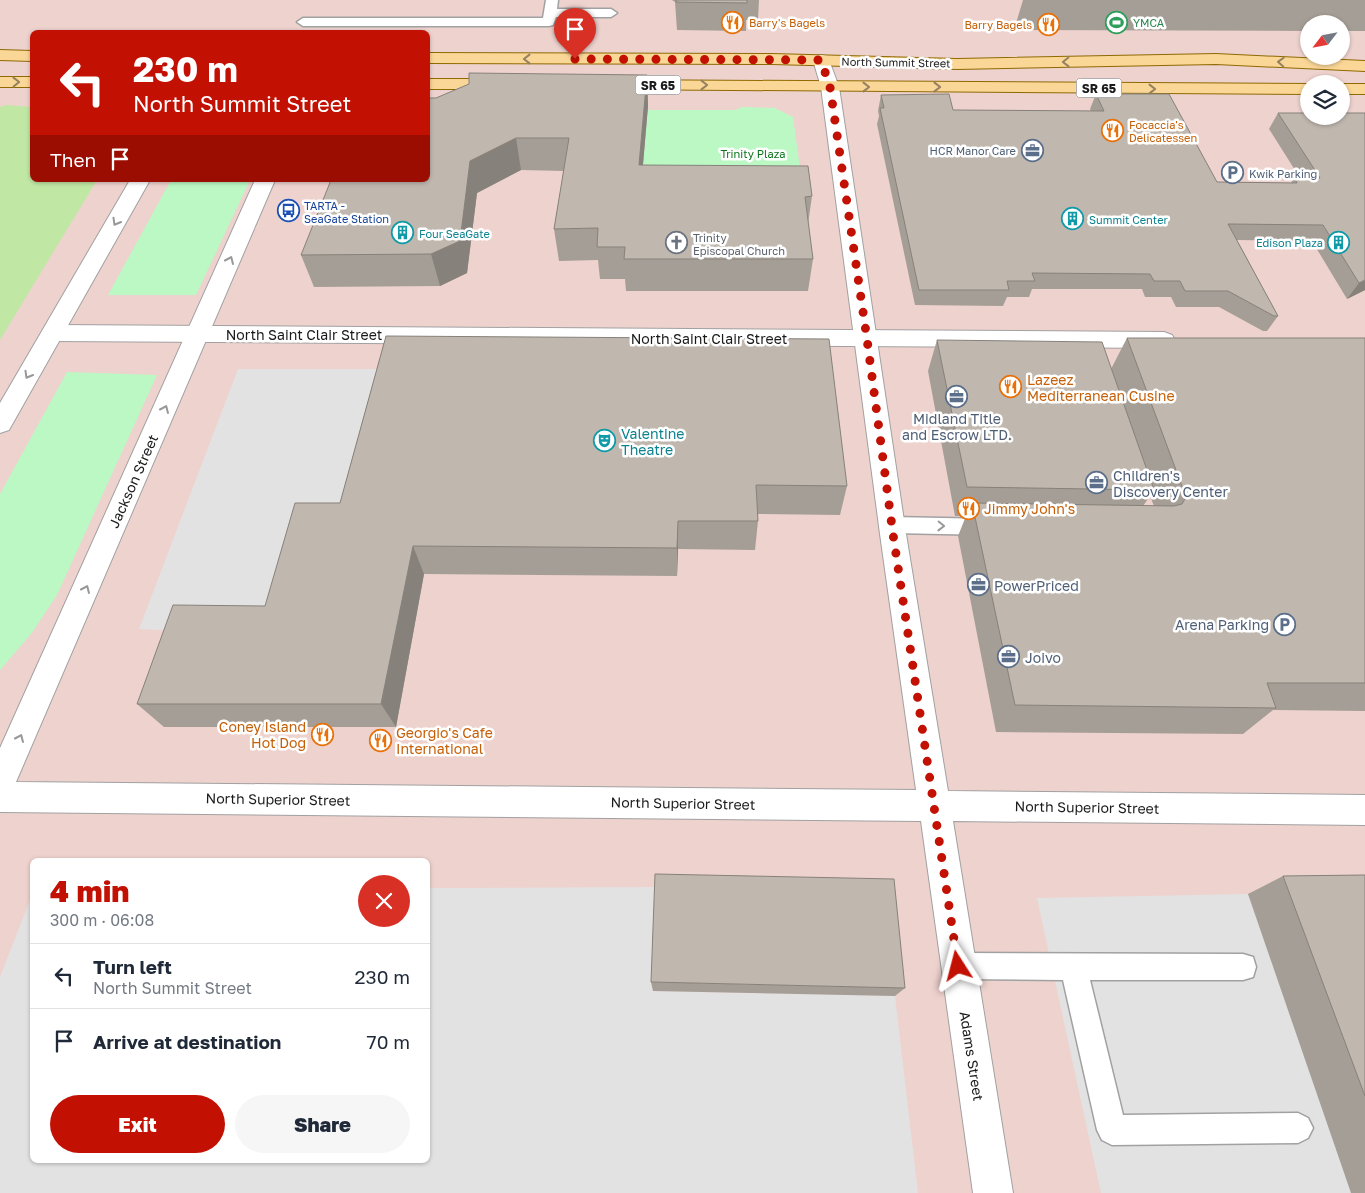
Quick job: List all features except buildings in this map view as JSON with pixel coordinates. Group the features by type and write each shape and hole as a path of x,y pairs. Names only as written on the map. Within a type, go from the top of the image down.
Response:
{"main road":[{"path":"0,55 30,56"},
{"name":"North Summit Street","path":"430,58 821,60 957,64 1216,59 1300,63"},
{"path":"1106,61 1101,76 1109,82 1129,89"},
{"path":"1319,65 1337,75"},
{"name":"North Summit Street","path":"1341,65 1365,66"},
{"path":"0,82 30,82"},
{"path":"430,84 526,84"},
{"name":"North Summit Street","path":"595,85 1300,89"},
{"path":"1350,89 1365,89"}],"street":[{"name":"Adams Street","path":"821,60 830,87 892,525 992,1193"},
{"path":"0,424 139,182"},
{"name":"Jackson Street","path":"0,783 264,182"},
{"name":"North Saint Clair Street","path":"52,333 867,339 1089,349 1181,340"},
{"name":"North Superior Street","path":"0,797 1365,810"}],"lane":[{"path":"303,22 549,22 552,0"},
{"path":"550,13 611,13"},
{"path":"892,525 1011,527"},
{"path":"958,966 1243,967"},
{"path":"1074,966 1112,1130 1298,1128"}],"shaded area":[{"path":"0,0 1365,0 1365,1193 0,1193"},
{"path":"238,369 394,369 360,511 284,632 196,632 139,629"},
{"path":"656,887 653,991 895,996 918,1193 0,1193 0,977 30,900 30,1163 430,1163 430,888"},
{"path":"1248,894 1353,1193 1101,1193 1037,898"}],"green space":[{"path":"6,105 30,107 30,182 96,182 0,340 0,107"},
{"name":"Trinity Plaza","path":"742,107 775,108 793,117 804,198 643,166 647,110 736,110"},
{"path":"170,182 249,182 196,295 108,295"},
{"path":"67,372 157,375 57,595 31,634 0,670 0,494"}],"place":[{"name":"Barry's Bagels","path":"733,22"},
{"name":"YMCA","path":"1117,22"},
{"name":"Barry Bagels","path":"1048,24"},
{"name":"Focaccia's Delicatessen","path":"1113,130"},
{"name":"HCR Manor Care","path":"1032,150"},
{"name":"Kwik Parking","path":"1233,173"},
{"name":"TARTA - SeaGate Station","path":"288,211"},
{"name":"Summit Center","path":"1073,219"},
{"name":"Four SeaGate","path":"403,233"},
{"name":"Edison Plaza","path":"1339,242"},
{"name":"Trinity Episcopal Church","path":"677,243"},
{"name":"Lazeez Mediterranean Cusine","path":"1011,387"},
{"name":"Midland Title and Escrow LTD.","path":"957,396"},
{"name":"Valentine Theatre","path":"605,441"},
{"name":"Children's Discovery Center","path":"1097,483"},
{"name":"Jimmy John's","path":"968,508"},
{"name":"PowerPriced","path":"978,585"},
{"name":"Arena Parking","path":"1285,624"},
{"name":"Joivo","path":"1009,657"},
{"name":"Coney Island Hot Dog","path":"322,734"},
{"name":"Georgio's Cafe International","path":"380,740"}],"route":[{"path":"575,59 821,60 830,87 893,534 958,966"}]}
